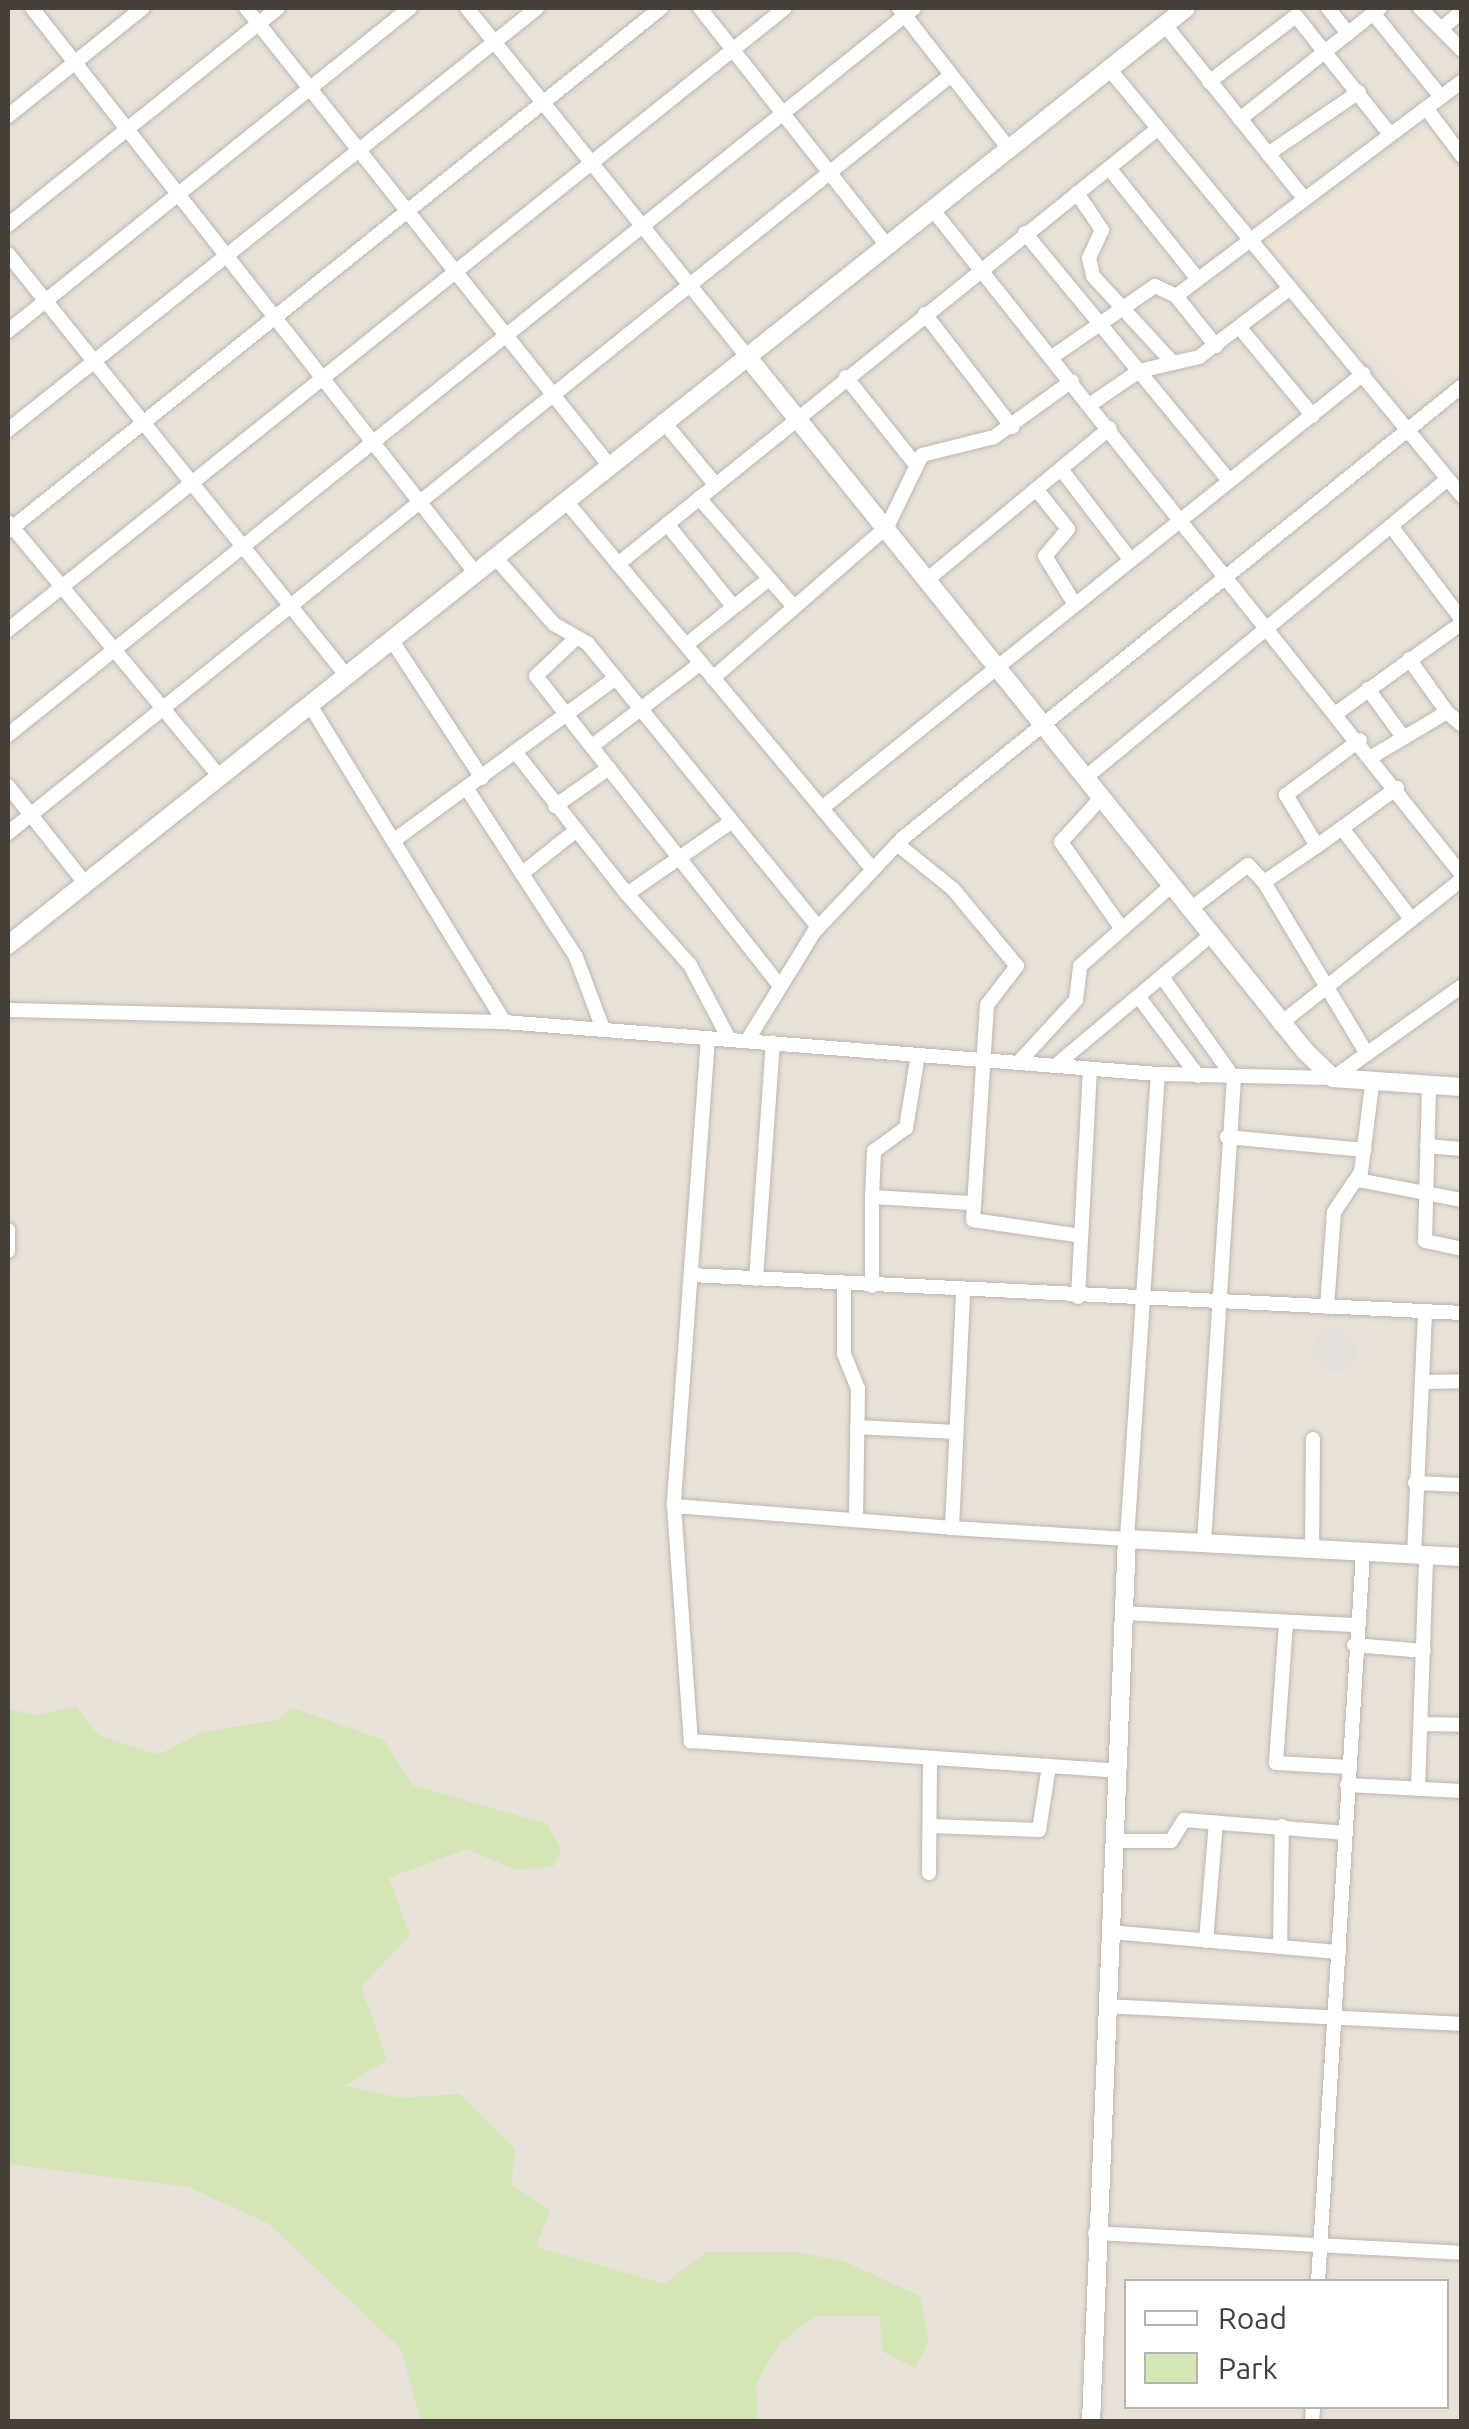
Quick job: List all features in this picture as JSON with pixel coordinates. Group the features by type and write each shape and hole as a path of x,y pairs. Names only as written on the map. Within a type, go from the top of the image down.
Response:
{"street":[{"path":"32,8 474,572"},
{"path":"8,116 144,8"},
{"path":"246,8 609,465"},
{"path":"8,225 278,8"},
{"path":"8,331 410,8"},
{"path":"467,8 688,286 800,415 1280,1024 1334,1078"},
{"path":"8,430 538,8"},
{"path":"220,776 9,526 661,8"},
{"path":"700,8 887,246"},
{"path":"8,630 785,8"},
{"path":"8,944 1186,8"},
{"path":"1328,8 1347,32"},
{"path":"1420,8 1462,50"},
{"path":"8,734 785,113 906,10 950,76 1009,149"},
{"path":"1240,118 1328,55 1347,32 1376,10 1441,98"},
{"path":"1442,28 1462,11"},
{"path":"1209,82 1296,16 1390,134"},
{"path":"1165,25 1303,198"},
{"path":"1110,70 1247,239 1409,427 1462,496"},
{"path":"8,833 293,608 950,76"},
{"path":"1176,296 1462,81"},
{"path":"1268,154 1358,92"},
{"path":"1426,108 1462,156"},
{"path":"618,564 980,268 1156,130"},
{"path":"1110,168 1198,279"},
{"path":"1077,193 1102,230 1088,264 1172,364"},
{"path":"933,210 1270,624 1462,877 1280,1024"},
{"path":"1025,233 1228,480"},
{"path":"8,254 346,675"},
{"path":"1052,357 1119,304 1155,286 1176,296 1216,346"},
{"path":"1091,404 1139,371 1172,364 1216,346 1290,288"},
{"path":"924,314 1012,426"},
{"path":"1240,328 1312,416"},
{"path":"822,808 1182,515 1363,374"},
{"path":"846,377 916,465"},
{"path":"713,678 888,527 916,465 932,450 1012,426 1072,380"},
{"path":"748,1041 778,983 818,927 897,844 1042,720 1460,389"},
{"path":"664,421 716,484"},
{"path":"928,579 1110,428"},
{"path":"1060,469 1129,558"},
{"path":"1084,778 1448,479"},
{"path":"1036,489 1068,530 1045,556 1074,603"},
{"path":"699,498 794,607"},
{"path":"565,500 872,868"},
{"path":"666,524 733,606"},
{"path":"1338,712 1462,621 1392,526"},
{"path":"494,556 616,678 818,927"},
{"path":"686,645 769,579"},
{"path":"390,639 482,778"},
{"path":"574,640 536,676 778,983"},
{"path":"1409,659 1447,712 1462,726"},
{"path":"592,746 700,663"},
{"path":"394,841 616,678"},
{"path":"1368,688 1403,737"},
{"path":"310,704 504,1022"},
{"path":"1373,756 1447,712"},
{"path":"1318,846 1286,796 1360,740"},
{"path":"516,753 574,832 690,964 729,1039"},
{"path":"555,806 609,768"},
{"path":"8,786 84,883"},
{"path":"467,788 576,957 603,1029"},
{"path":"1264,882 1397,788"},
{"path":"1101,798 1061,842 1122,930"},
{"path":"627,894 732,822"},
{"path":"1342,828 1411,919"},
{"path":"524,871 574,832"},
{"path":"897,844 953,889 1016,962 987,1005 971,1203 979,1226 1082,1236"},
{"path":"1189,910 1248,865 1264,882 1367,1054"},
{"path":"1018,1063 1076,1000 1080,966 1170,887"},
{"path":"1054,1066 1165,981 1210,936"},
{"path":"1165,981 1234,1078 1214,1303 1204,1545"},
{"path":"1334,1078 1462,986"},
{"path":"1141,1000 1198,1076"},
{"path":"8,1010 504,1022 1158,1074 1334,1078 1372,1084 1462,1087"},
{"path":"708,1038 674,1506 687,1738 1118,1771"},
{"path":"756,1279 773,1043"},
{"path":"872,1286 874,1151 906,1128 918,1054"},
{"path":"1078,1297 1090,1069"},
{"path":"1091,2422 1095,2233 1127,1539 1158,1074"},
{"path":"1327,1307 1334,1212 1358,1180 1372,1084"},
{"path":"1429,1088 1425,1195 1429,1247 1462,1249"},
{"path":"1227,1137 1364,1150"},
{"path":"1427,1146 1462,1148"},
{"path":"1358,1180 1462,1200"},
{"path":"872,1197 971,1203"},
{"path":"8,1230 8,1251"},
{"path":"691,1275 1078,1297 1462,1312"},
{"path":"844,1284 857,1427 856,1520"},
{"path":"952,1528 963,1291"},
{"path":"1418,1789 1424,1651 1415,1484 1424,1382 1425,1311"},
{"path":"1424,1382 1462,1381"},
{"path":"857,1427 955,1432"},
{"path":"1312,1438 1312,1550"},
{"path":"1415,1484 1462,1486"},
{"path":"674,1506 1204,1545 1462,1557"},
{"path":"1318,2279 1340,1952 1354,1645 1363,1552"},
{"path":"1124,1612 1356,1625"},
{"path":"1286,1624 1276,1763 1348,1768"},
{"path":"1354,1645 1424,1651"},
{"path":"1423,1724 1462,1725"},
{"path":"929,1873 930,1758"},
{"path":"930,1826 1039,1830 1049,1766"},
{"path":"1347,1785 1462,1791"},
{"path":"1113,1841 1172,1841 1184,1820 1345,1833"},
{"path":"1206,1941 1216,1822"},
{"path":"1280,1947 1282,1826"},
{"path":"1110,1932 1340,1952"},
{"path":"1106,2006 1462,2024"},
{"path":"1095,2233 1462,2253"}],"shaded area":[{"path":"8,8 1461,8 1461,2421 8,2422"},
{"path":"1428,128 1461,171 1462,365 1419,403 1266,245"},
{"path":"1335,1328 1351,1334 1357,1350 1351,1366 1335,1372 1319,1366 1313,1350 1319,1334"}],"green space":[{"path":"76,1707 98,1735 158,1755 202,1732 278,1720 292,1708 384,1740 412,1785 547,1824 561,1850 554,1866 517,1870 466,1849 389,1878 410,1935 361,1987 387,2060 344,2086 401,2098 459,2094 515,2149 511,2185 550,2210 536,2247 664,2284 706,2252 795,2252 843,2261 920,2296 929,2341 915,2368 882,2351 880,2316 815,2316 780,2343 756,2383 758,2420 421,2421 401,2349 269,2224 189,2187 8,2164 8,1708 33,1715"}]}
